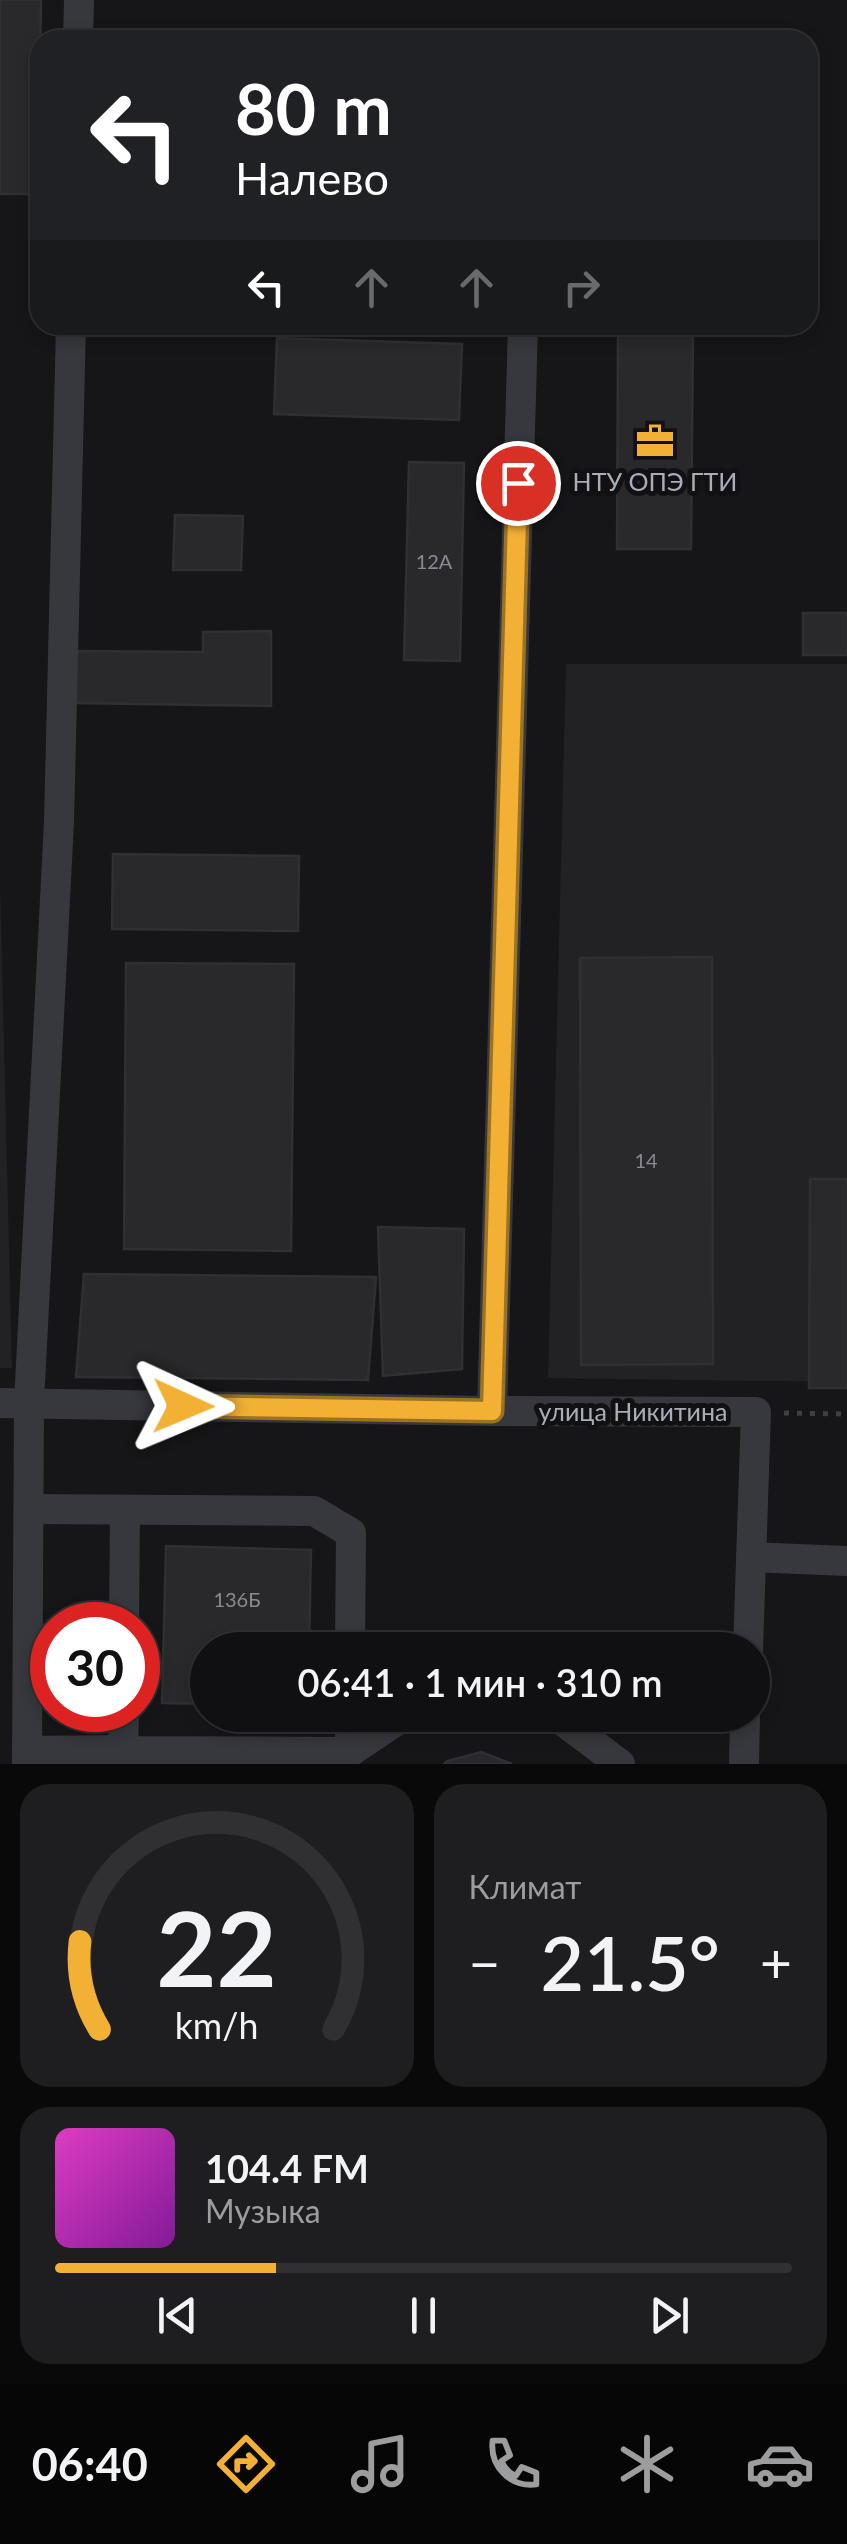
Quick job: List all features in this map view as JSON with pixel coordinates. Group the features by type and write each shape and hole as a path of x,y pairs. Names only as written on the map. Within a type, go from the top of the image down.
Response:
{"street":[{"path":"78,30 79,0"},
{"path":"71,335 59,822 14,1403 30,1510 27,1758 312,1758 350,1752 379,1732"},
{"path":"492,1411 523,335"},
{"name":"улица Никитина","path":"14,1403 756,1412"},
{"path":"749,1632 756,1412"},
{"path":"30,1510 314,1511 351,1533 350,1632"},
{"path":"124,1602 125,1510"},
{"path":"751,1558 847,1561"},
{"path":"124,1732 124,1758"},
{"path":"350,1732 350,1752"},
{"path":"578,1732 620,1764"},
{"path":"744,1764 745,1732"}],"path":[{"name":"улица Никитина","path":"756,1412 847,1414"}],"shaded area":[{"path":"566,664 847,664 847,1382 548,1378"},
{"path":"0,883 12,1368 0,1368"}],"building":[{"path":"0,0 41,0 41,30 30,30 30,194 0,194"},
{"path":"618,335 693,335 691,549 617,549"},
{"path":"277,338 462,344 459,420 274,414"},
{"path":"409,462 464,463 460,661 404,660"},
{"path":"175,515 243,516 241,570 173,570"},
{"path":"803,613 847,613 847,655 803,655"},
{"path":"271,631 271,706 73,703 73,651 203,652 203,632"},
{"path":"113,854 299,856 298,931 112,929"},
{"path":"712,957 713,1364 581,1365 580,958"},
{"path":"126,963 294,964 291,1251 124,1249"},
{"path":"810,1179 847,1179 847,1388 809,1388"},
{"path":"378,1227 464,1229 462,1369 383,1376"},
{"path":"84,1274 376,1277 368,1380 76,1377"},
{"path":"166,1546 311,1550 309,1632 190,1632 190,1704 162,1703"},
{"path":"481,1752 512,1764 444,1764 447,1761"}],"place":[{"name":"НТУ ОПЭ ГТИ","path":"655,441"}],"route":[{"path":"183,1406 492,1411 518,483"}]}
